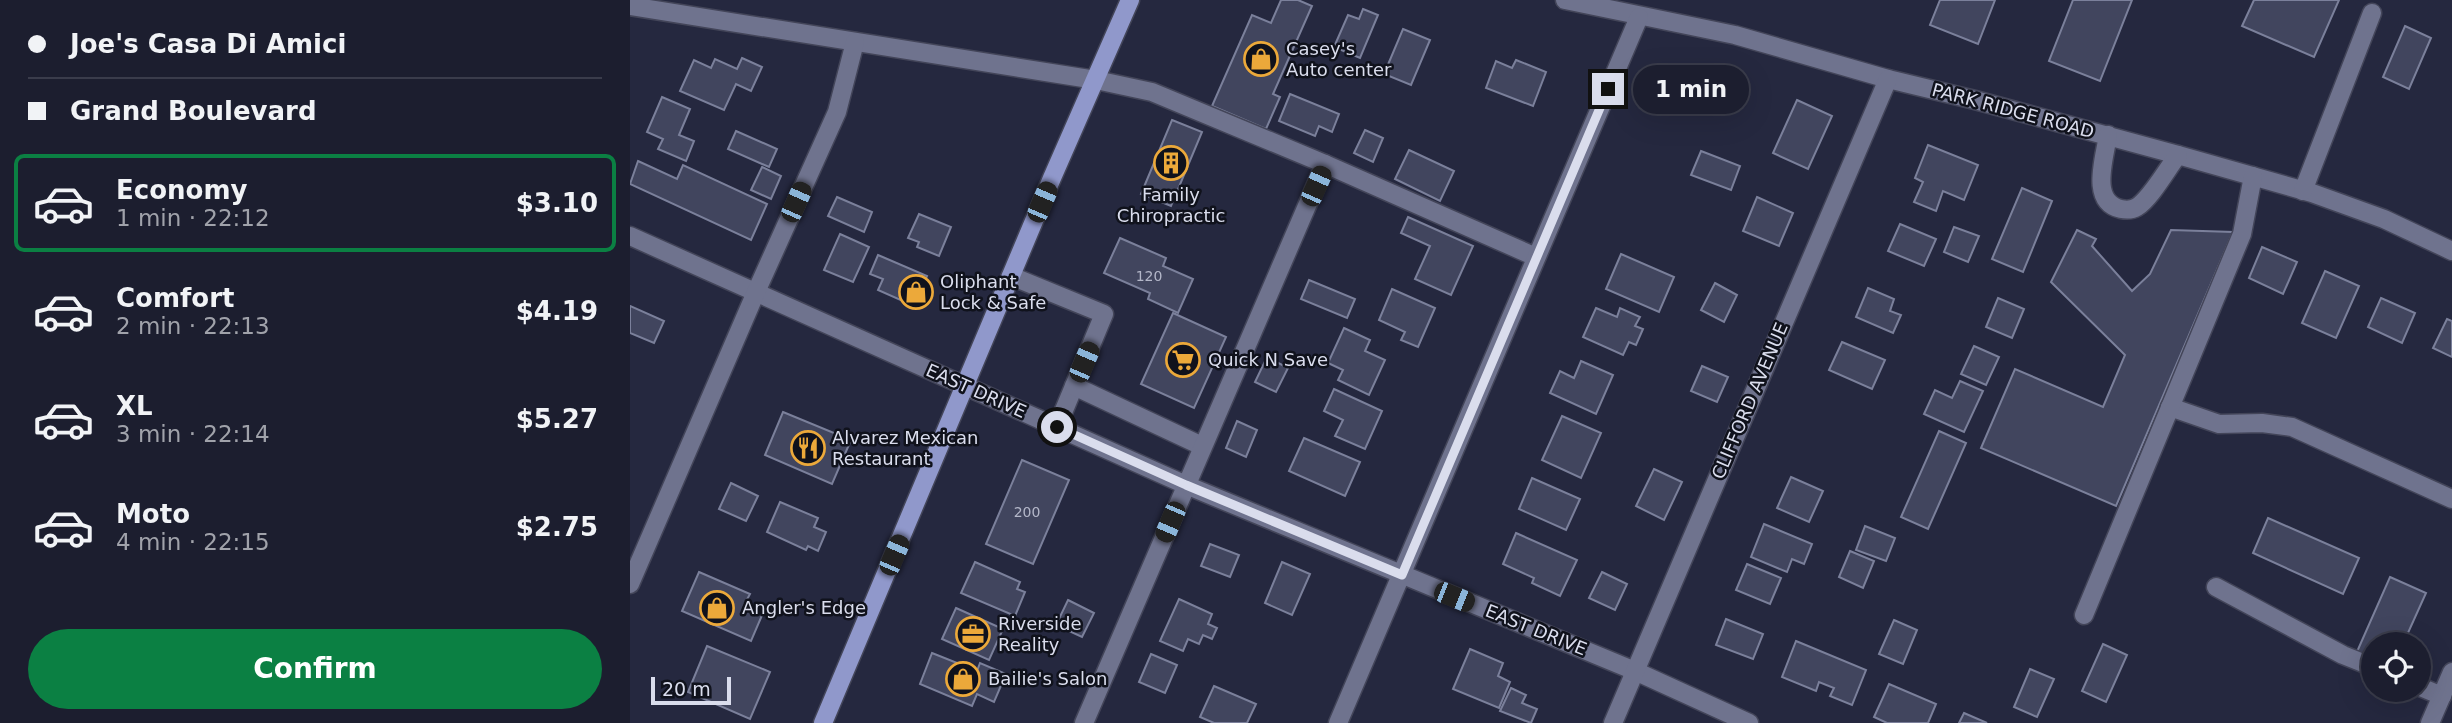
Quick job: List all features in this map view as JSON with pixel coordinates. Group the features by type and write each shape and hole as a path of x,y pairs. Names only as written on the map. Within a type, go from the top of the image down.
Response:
{"main road":[{"path":"823,723 1130,0"}],"street":[{"name":"PARK RIDGE ROAD","path":"1565,0 1735,35 1888,79 2108,135 2253,176 2384,219 2452,251"},
{"path":"631,8 1096,80 1152,92 1325,164 1536,257"},
{"path":"2303,191 2372,13"},
{"path":"1338,723 1639,17"},
{"path":"630,584 837,112 855,42"},
{"name":"CLIFFORD AVENUE","path":"1613,723 1888,79"},
{"path":"2108,135 2102,193 2108,202 2122,209 2136,208 2178,155"},
{"path":"1084,723 1325,164"},
{"path":"2084,615 2242,234 2253,176"},
{"name":"EAST DRIVE","path":"630,236 1186,485 1635,671 1749,723"},
{"path":"1011,276 1104,314 1057,427"},
{"path":"1074,386 1202,446"},
{"path":"2170,407 2219,424 2262,423 2292,428 2452,499"},
{"path":"2216,587 2361,662"},
{"path":"2430,723 2452,672"},
{"path":"2431,691 2442,696"}],"building":[{"name":"Casey's Auto center","path":"1281,0 1298,0 1312,6 1273,94 1280,97 1266,129 1212,106 1252,15 1271,23"},
{"path":"1940,0 1995,0 1978,44 1930,25"},
{"path":"2073,0 2132,0 2100,81 2049,61"},
{"path":"2254,0 2339,0 2314,57 2242,26"},
{"path":"1363,9 1378,15 1360,58 1334,47 1348,15 1359,19"},
{"path":"2405,26 2431,38 2409,89 2383,77"},
{"path":"1403,29 1430,40 1411,85 1384,74"},
{"path":"742,58 762,67 751,91 736,84 724,110 680,91 694,60 711,68 715,59 737,69"},
{"path":"1516,60 1546,72 1533,106 1486,88 1496,61 1512,68"},
{"path":"1290,94 1339,114 1332,132 1319,126 1315,136 1279,121"},
{"path":"662,97 690,109 679,135 694,141 686,161 658,149 663,139 647,132"},
{"path":"1797,100 1832,116 1808,169 1773,153"},
{"name":"Family Chiropractic","path":"1172,120 1202,132 1171,206 1141,194"},
{"path":"1365,130 1383,138 1373,162 1354,153"},
{"path":"736,131 777,149 769,167 728,149"},
{"path":"1928,145 1978,165 1964,200 1943,191 1936,211 1914,202 1923,182 1915,178"},
{"path":"1409,150 1454,171 1440,201 1395,179"},
{"path":"1701,151 1740,166 1731,190 1691,175"},
{"path":"638,161 677,179 683,165 767,204 751,240 630,184"},
{"path":"762,167 781,176 771,199 751,190"},
{"path":"2022,188 2052,201 2023,272 1992,259"},
{"path":"837,197 872,212 864,232 828,216"},
{"path":"1757,197 1793,213 1779,246 1743,231"},
{"path":"919,214 951,227 939,256 917,247 919,242 908,238"},
{"path":"1408,217 1473,246 1451,295 1415,279 1430,246 1401,233"},
{"path":"1900,224 1936,239 1924,266 1888,251"},
{"path":"1954,227 1979,236 1968,262 1944,252"},
{"path":"2077,230 2096,239 2092,246 2132,291 2150,274 2171,230 2233,232 2116,506 1981,448 2015,369 2103,407 2125,355 2051,282"},
{"path":"840,234 869,247 853,282 824,270"},
{"path":"1120,238 1166,258 1163,266 1193,279 1178,313 1148,299 1150,293 1104,273"},
{"path":"2262,247 2297,262 2283,294 2249,278"},
{"path":"1621,254 1674,277 1659,312 1606,289"},
{"path":"878,255 927,276 914,306 878,290 883,279 870,274"},
{"path":"2325,271 2359,286 2336,338 2302,323"},
{"path":"1309,280 1355,299 1347,318 1301,299"},
{"path":"1715,283 1737,295 1724,322 1701,310"},
{"path":"1868,288 1894,299 1890,311 1901,315 1893,333 1856,317"},
{"path":"1392,289 1435,308 1418,347 1401,340 1405,332 1379,320"},
{"path":"1998,298 2024,309 2012,338 1986,327"},
{"path":"2381,298 2415,313 2402,343 2368,327"},
{"path":"630,306 664,321 654,343 630,333"},
{"path":"1596,308 1617,317 1620,308 1640,317 1635,326 1643,329 1636,345 1629,342 1623,355 1583,337"},
{"name":"Quick N Save","path":"1173,313 1226,337 1194,408 1141,384"},
{"path":"2447,319 2452,321 2452,357 2433,348"},
{"path":"1344,328 1370,340 1365,351 1385,360 1369,395 1338,380 1343,370 1328,363"},
{"path":"1842,342 1885,360 1872,389 1829,370"},
{"path":"1974,346 1999,357 1986,385 1961,374"},
{"path":"1267,357 1288,368 1276,392 1255,382"},
{"path":"1581,361 1613,375 1596,414 1550,393 1560,371 1574,378"},
{"path":"1702,366 1728,377 1717,402 1691,391"},
{"path":"1960,381 1983,391 1964,432 1924,414 1935,390 1952,398"},
{"path":"1334,389 1382,411 1365,449 1335,436 1343,420 1324,411"},
{"name":"Alvarez Mexican Restaurant","path":"783,412 851,440 832,484 765,455"},
{"path":"1562,416 1601,433 1581,478 1542,460"},
{"path":"1237,421 1257,430 1246,457 1226,448"},
{"path":"1939,431 1966,443 1928,529 1901,517"},
{"path":"1304,438 1360,462 1345,496 1289,471"},
{"path":"1022,460 1069,480 1033,564 986,544"},
{"path":"1654,469 1682,482 1664,520 1636,506"},
{"path":"1791,477 1823,491 1809,522 1777,508"},
{"path":"1532,478 1580,499 1566,530 1519,509"},
{"path":"731,483 758,496 746,521 719,509"},
{"path":"780,502 818,518 814,527 826,532 818,551 808,546 806,550 767,532"},
{"path":"2268,518 2359,558 2343,594 2253,553"},
{"path":"1764,524 1812,544 1804,564 1792,559 1787,572 1751,557"},
{"path":"1865,526 1895,538 1886,561 1856,550"},
{"path":"1516,533 1577,560 1560,596 1532,583 1534,578 1503,564"},
{"path":"1210,544 1239,555 1230,577 1201,566"},
{"path":"1850,551 1874,561 1863,588 1839,577"},
{"path":"975,562 1020,582 1017,589 1025,592 1015,616 961,593"},
{"path":"1282,562 1310,574 1292,615 1265,603"},
{"path":"1747,564 1781,578 1770,604 1736,590"},
{"name":"Angler's Edge","path":"699,572 750,594 744,605 763,613 751,641 682,611"},
{"path":"1602,572 1627,584 1615,610 1589,598"},
{"path":"2390,577 2426,593 2408,632 2366,632"},
{"path":"1179,599 1212,614 1208,624 1217,628 1212,639 1203,635 1199,644 1188,639 1183,651 1160,641"},
{"path":"1068,600 1094,613 1082,637 1056,625"},
{"name":"Riverside Reality","path":"956,608 1003,629 989,660 942,639"},
{"path":"1726,619 1763,634 1753,659 1716,645"},
{"path":"1894,620 1917,630 1903,664 1879,654"},
{"path":"1796,641 1866,670 1852,705 1830,696 1834,688 1819,682 1816,691 1782,677"},
{"path":"2361,643 2361,656 2356,654"},
{"path":"2103,644 2127,655 2106,702 2082,691"},
{"path":"707,646 770,672 750,719 688,692"},
{"path":"1470,649 1503,663 1498,676 1510,682 1499,708 1453,689"},
{"name":"Bailie's Salon","path":"932,653 977,671 980,663 1006,674 994,702 977,694 972,706 920,684"},
{"path":"1151,654 1177,665 1165,693 1139,682"},
{"path":"2030,669 2054,679 2037,717 2014,707"},
{"path":"1889,684 1936,704 1928,723 1887,723 1874,717"},
{"path":"1214,686 1256,704 1247,723 1214,723 1200,717"},
{"path":"1511,688 1526,695 1522,703 1537,709 1531,723 1500,711"},
{"path":"1964,713 1987,723 1959,723"}],"place":[{"name":"Casey's Auto center","path":"1261,59"},
{"name":"Family Chiropractic","path":"1171,163"},
{"name":"Oliphant Lock & Safe","path":"916,292"},
{"name":"Quick N Save","path":"1183,360"},
{"name":"Alvarez Mexican Restaurant","path":"808,448"},
{"name":"Angler's Edge","path":"717,608"},
{"name":"Riverside Reality","path":"973,634"},
{"name":"Bailie's Salon","path":"963,679"}],"route":[{"path":"1057,427 1186,485 1402,575 1608,89"}]}
